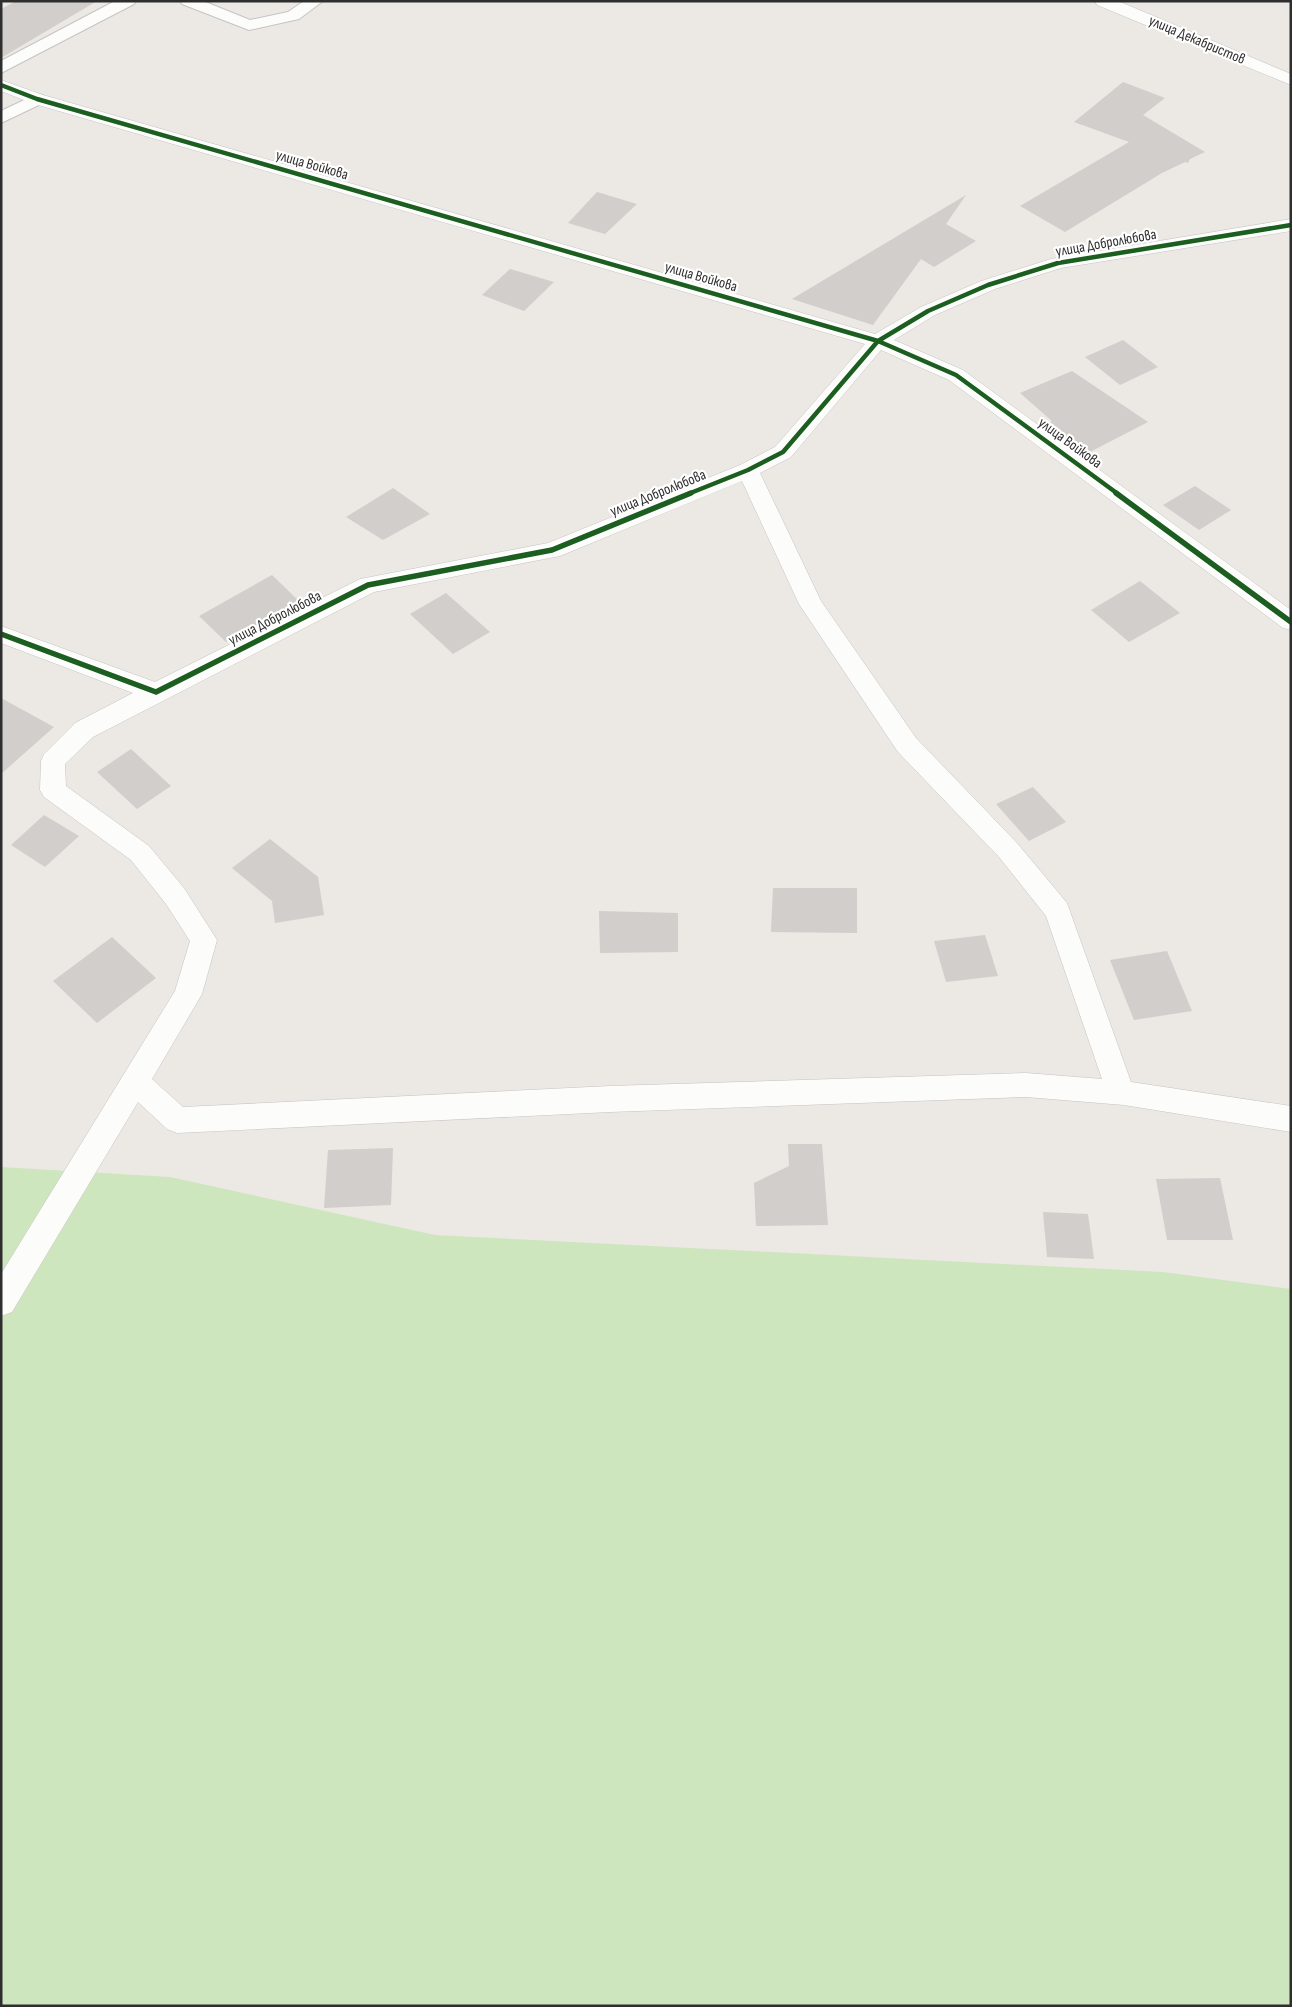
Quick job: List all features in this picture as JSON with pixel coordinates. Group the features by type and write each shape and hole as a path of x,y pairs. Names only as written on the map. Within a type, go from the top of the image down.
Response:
{"street":[{"name":"улица Декабристов","path":"1103,1 1291,80"},
{"name":"улица Войкова","path":"1,85 36,98 878,341 956,375 1291,622"},
{"name":"улица Добролюбова","path":"135,1082 188,994 204,940 175,896 140,853 53,790 53,761 84,730 368,585 552,550 748,470 783,452 878,341 928,311 988,285 1058,263 1291,226"},
{"path":"748,470 811,604 908,745 1008,850 1058,911 1121,1094"},
{"path":"1,634 156,692"},
{"path":"1,1302 135,1082 177,1120 610,1099 1026,1085 1121,1094 1291,1119"}],"lane":[{"path":"1,68 128,1"},
{"path":"188,1 250,25 292,16 315,1"},
{"path":"1,118 36,98"}],"green space":[{"path":"1,1167 170,1177 435,1235 1163,1272 1291,1289 1291,2006 1,2006"}],"building":[{"path":"16,1 97,1 1,58 1,9"},
{"path":"1123,82 1165,98 1143,115 1205,152 1190,159 1188,163 1185,162 1162,173 1065,232 1020,206 1129,142 1074,122"},
{"path":"597,192 637,204 605,234 568,223"},
{"path":"966,195 946,224 976,241 934,267 921,259 873,325 792,299"},
{"path":"510,269 554,282 524,311 482,295"},
{"path":"1123,340 1158,367 1120,385 1085,357"},
{"path":"1072,371 1148,422 1086,454 1047,424 1052,421 1020,393"},
{"path":"1195,486 1231,510 1199,530 1163,505"},
{"path":"393,488 430,514 383,540 346,517"},
{"path":"272,575 299,601 226,642 199,616"},
{"path":"1140,581 1180,613 1129,642 1091,610"},
{"path":"446,593 490,632 453,654 410,614"},
{"path":"1,698 54,727 1,774"},
{"path":"131,749 171,786 137,809 97,772"},
{"path":"1033,787 1066,822 1029,841 996,804"},
{"path":"44,815 79,836 45,867 11,845"},
{"path":"270,839 318,877 324,915 275,923 272,901 232,868"},
{"path":"773,888 857,888 857,933 771,932"},
{"path":"599,911 678,913 678,952 600,953"},
{"path":"985,935 998,976 946,982 934,941"},
{"path":"112,937 156,978 97,1023 53,981"},
{"path":"1167,951 1192,1011 1134,1020 1110,960"},
{"path":"788,1144 822,1144 828,1225 756,1226 754,1183 789,1166"},
{"path":"393,1148 391,1205 324,1208 328,1150"},
{"path":"1220,1178 1233,1240 1167,1240 1156,1179"},
{"path":"1043,1212 1088,1214 1094,1259 1047,1257"}],"cycle path":[{"path":"1,85 37,99 878,341 956,375 1291,622"},
{"path":"1,634 156,692 368,585 552,550 748,470 783,452 878,341 928,311 988,285 1058,263 1291,225"}]}
